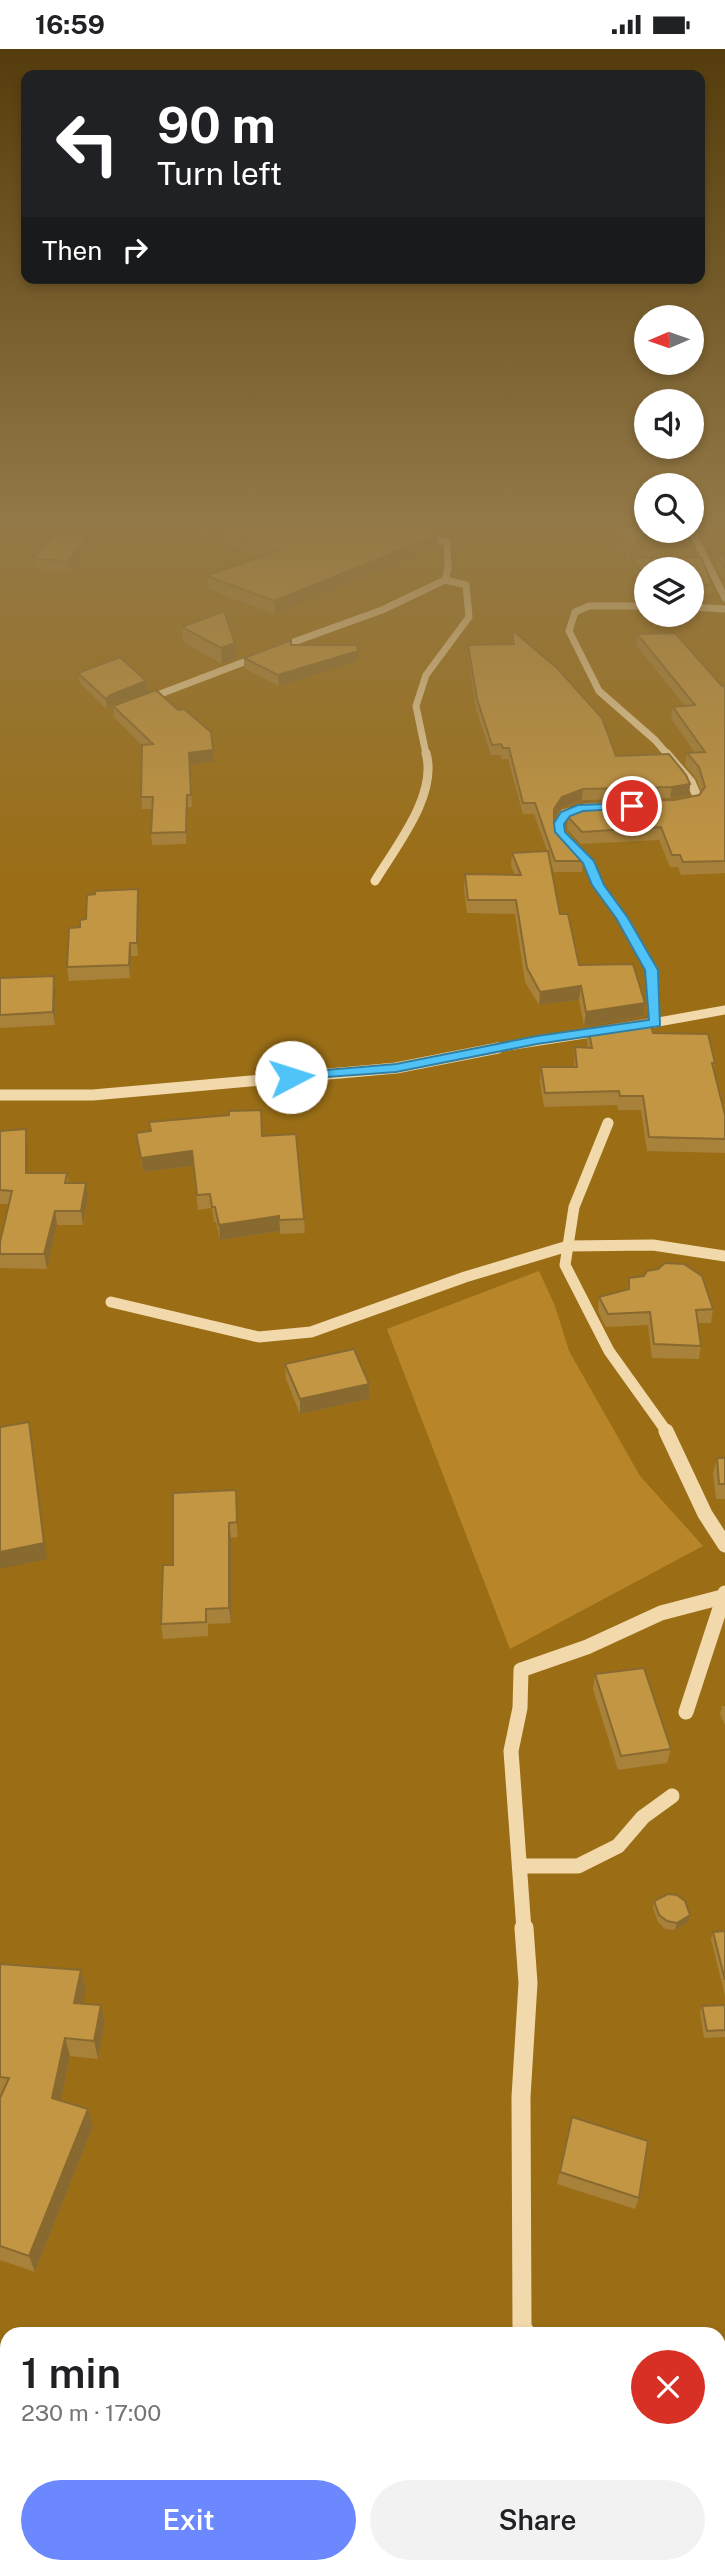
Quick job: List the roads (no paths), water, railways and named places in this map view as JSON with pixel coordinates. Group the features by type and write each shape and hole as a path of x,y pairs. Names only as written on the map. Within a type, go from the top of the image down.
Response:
{"street":[{"path":"274,650 291,644"},
{"path":"375,881 425,797 428,760 419,730 416,706 426,675 449,644"},
{"path":"575,644 599,691 655,740 696,789 694,801 683,803"},
{"path":"138,702 262,655"},
{"path":"595,807 582,807 564,814 559,823 560,832 588,861 598,885 622,918 651,970 655,1023"},
{"path":"0,1095 93,1095 396,1068 537,1040 655,1023 705,1011 725,1010"},
{"path":"608,1123 574,1207 565,1265 609,1351 662,1422 705,1514 725,1545"},
{"path":"111,1302 259,1337 311,1332 465,1277 568,1246 653,1245 725,1256"},
{"path":"686,1711 724,1595"},
{"path":"522,2327 522,2097 527,1983 511,1751 520,1708 521,1670 587,1647 661,1613 724,1595"},
{"path":"521,1866 578,1866 618,1846 643,1817 672,1796"}]}
